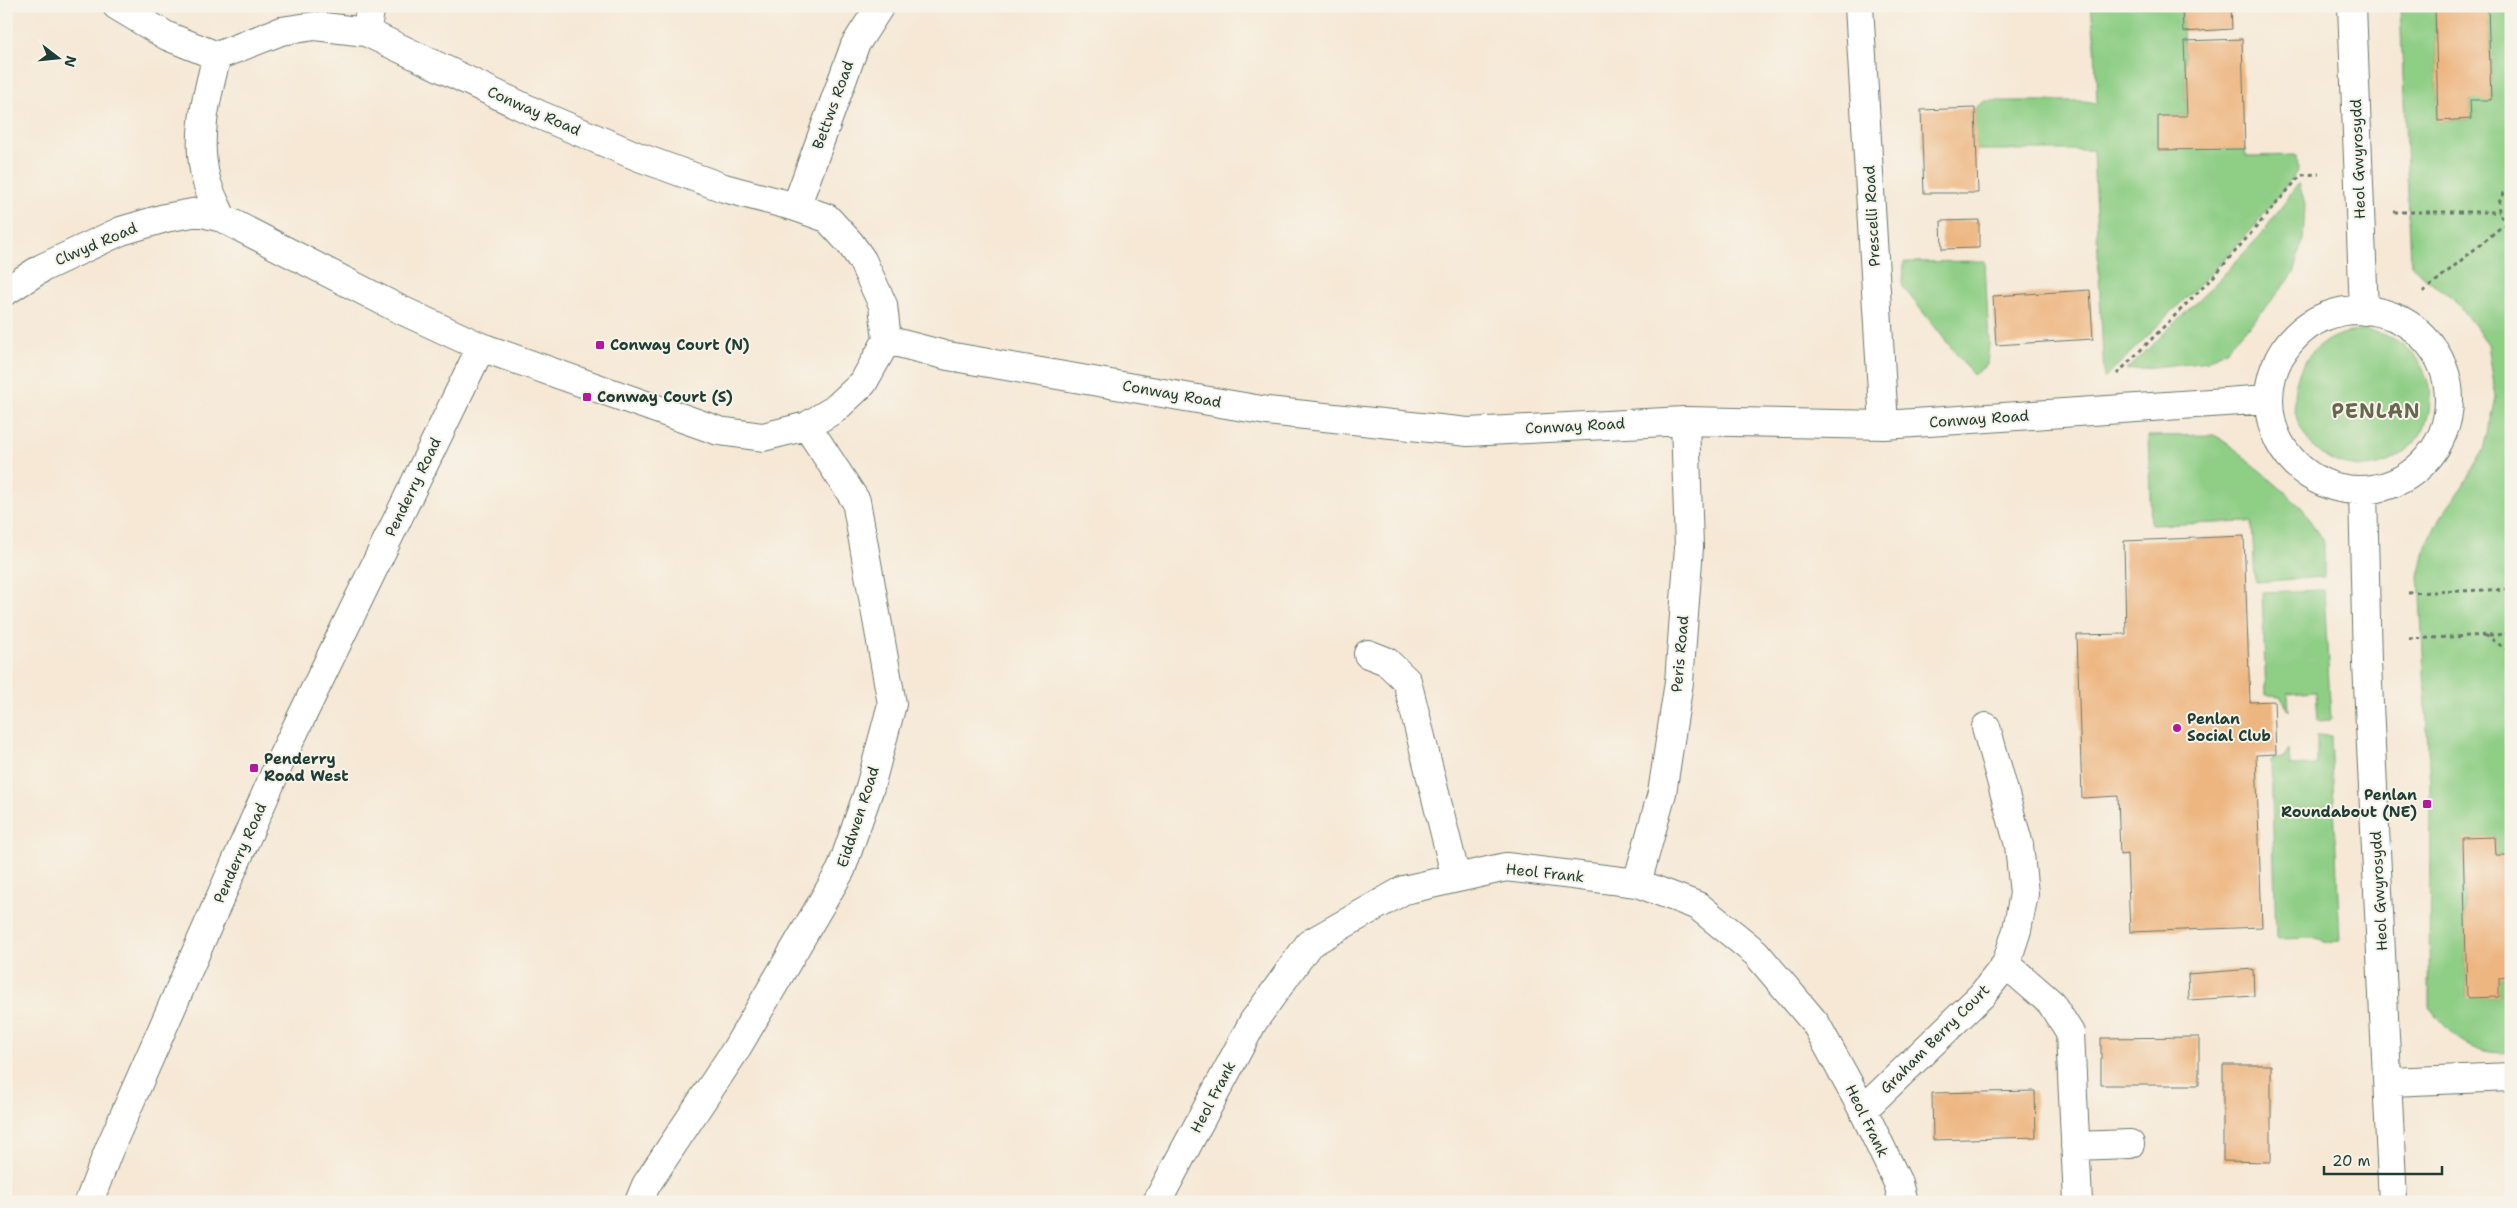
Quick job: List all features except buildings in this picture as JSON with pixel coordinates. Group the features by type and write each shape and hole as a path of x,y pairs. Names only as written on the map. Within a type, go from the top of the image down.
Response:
{"street":[{"path":"117,6 167,36 217,56 203,118 202,156 206,180 222,218 397,308 481,347 719,431 762,437 806,426 835,409 863,383 887,340"},
{"name":"Bettws Road","path":"796,207 855,45 880,6"},
{"name":"Prescelli Road","path":"1859,6 1884,426"},
{"name":"Heol Gwyrosydd","path":"2352,6 2364,311"},
{"name":"Conway Road","path":"217,56 281,31 307,27 346,28 369,19 540,115 639,157 724,188 796,207 827,218 850,243 862,260 883,305 887,340 948,356 1267,411 1468,432 1685,421 1884,426 2269,399"},
{"name":"Clwyd Road","path":"6,291 42,268 121,231 165,218 198,212 222,218"},
{"path":"2352,310 2378,312 2403,321 2424,337 2440,359 2449,388 2448,418 2438,446 2418,469 2392,485 2363,491 2334,487 2307,474 2286,453 2272,425 2269,399 2274,373 2285,349 2303,330 2326,316 2352,310"},
{"name":"Penderry Road","path":"89,1202 108,1152 283,755 481,347"},
{"name":"Peris Road","path":"1637,883 1662,793 1679,682 1689,547 1685,421"},
{"name":"Eiddwen Road","path":"639,1202 646,1185 734,1051 841,870 870,787 892,704 856,501 806,426"},
{"name":"Heol Gwyrosydd","path":"2363,491 2367,663 2389,1082 2393,1202"},
{"path":"1368,654 1386,661 1407,681 1456,878"},
{"name":"Graham Berry Court","path":"1863,1110 1982,995 2006,964 2017,930 2024,894 2019,845 1986,727"},
{"name":"Heol Frank","path":"1157,1202 1253,1022 1309,944 1404,890 1506,867 1637,883 1698,906 1756,953 1816,1024 1863,1110 1898,1183 1902,1202"},
{"path":"2006,964 2051,1003 2070,1033 2078,1202"},
{"path":"2389,1082 2511,1077"},
{"path":"2075,1146 2130,1144"}],"path":[{"path":"2112,379 2214,276 2301,175 2319,174"},
{"path":"2511,188 2500,199 2499,212 2506,223 2511,225"},
{"path":"2394,212 2499,212"},
{"path":"2423,292 2506,223"},
{"path":"2408,593 2511,589"},
{"path":"2484,634 2511,652"},
{"path":"2409,638 2511,634"}],"green space":[{"path":"2091,6 2182,6 2187,116 2158,116 2245,149 2246,156 2297,155 2298,170 2253,228 2211,273 2104,379 2093,150 1976,150 1975,108 1985,101 2084,101 2097,103 2095,46"},
{"path":"2400,6 2435,6 2438,121 2470,119 2470,100 2491,99 2488,6 2511,6 2511,745 2507,746 2508,774 2511,775 2511,855 2496,855 2495,837 2463,839 2467,997 2499,997 2499,978 2511,977 2511,1053 2483,1051 2463,1042 2447,1028 2429,1007 2430,787 2419,576 2426,546 2440,517 2462,487 2484,450 2496,398 2488,344 2453,298 2423,277 2411,264"},
{"path":"2299,183 2305,205 2303,240 2294,274 2262,312 2228,348 2208,361 2126,370 2212,287 2260,236"},
{"path":"1985,261 1989,344 1987,365 1973,375 1903,287 1904,262"},
{"path":"2362,331 2388,336 2410,351 2425,373 2430,399 2425,425 2410,447 2388,462 2362,467 2336,462 2314,447 2299,425 2294,399 2299,373 2314,351 2336,336"},
{"path":"2214,435 2228,443 2301,506 2324,543 2324,577 2255,582 2252,522 2151,525 2148,436"},
{"path":"2324,590 2331,720 2318,721 2316,691 2288,693 2289,711 2280,696 2266,695 2262,592"},
{"path":"2317,735 2331,736 2340,941 2327,942 2315,938 2276,939 2271,760 2283,758 2289,749 2290,766 2317,765"}],"place":[{"name":"Conway Court (N)","path":"600,345"},
{"name":"Conway Court (S)","path":"587,397"},
{"name":"Penlan Social Club","path":"2177,728"},
{"name":"Penderry Road West","path":"254,768"},
{"name":"Penlan Roundabout (NE)","path":"2427,804"}],"district":[{"name":"PENLAN","path":"2376,411"}]}
